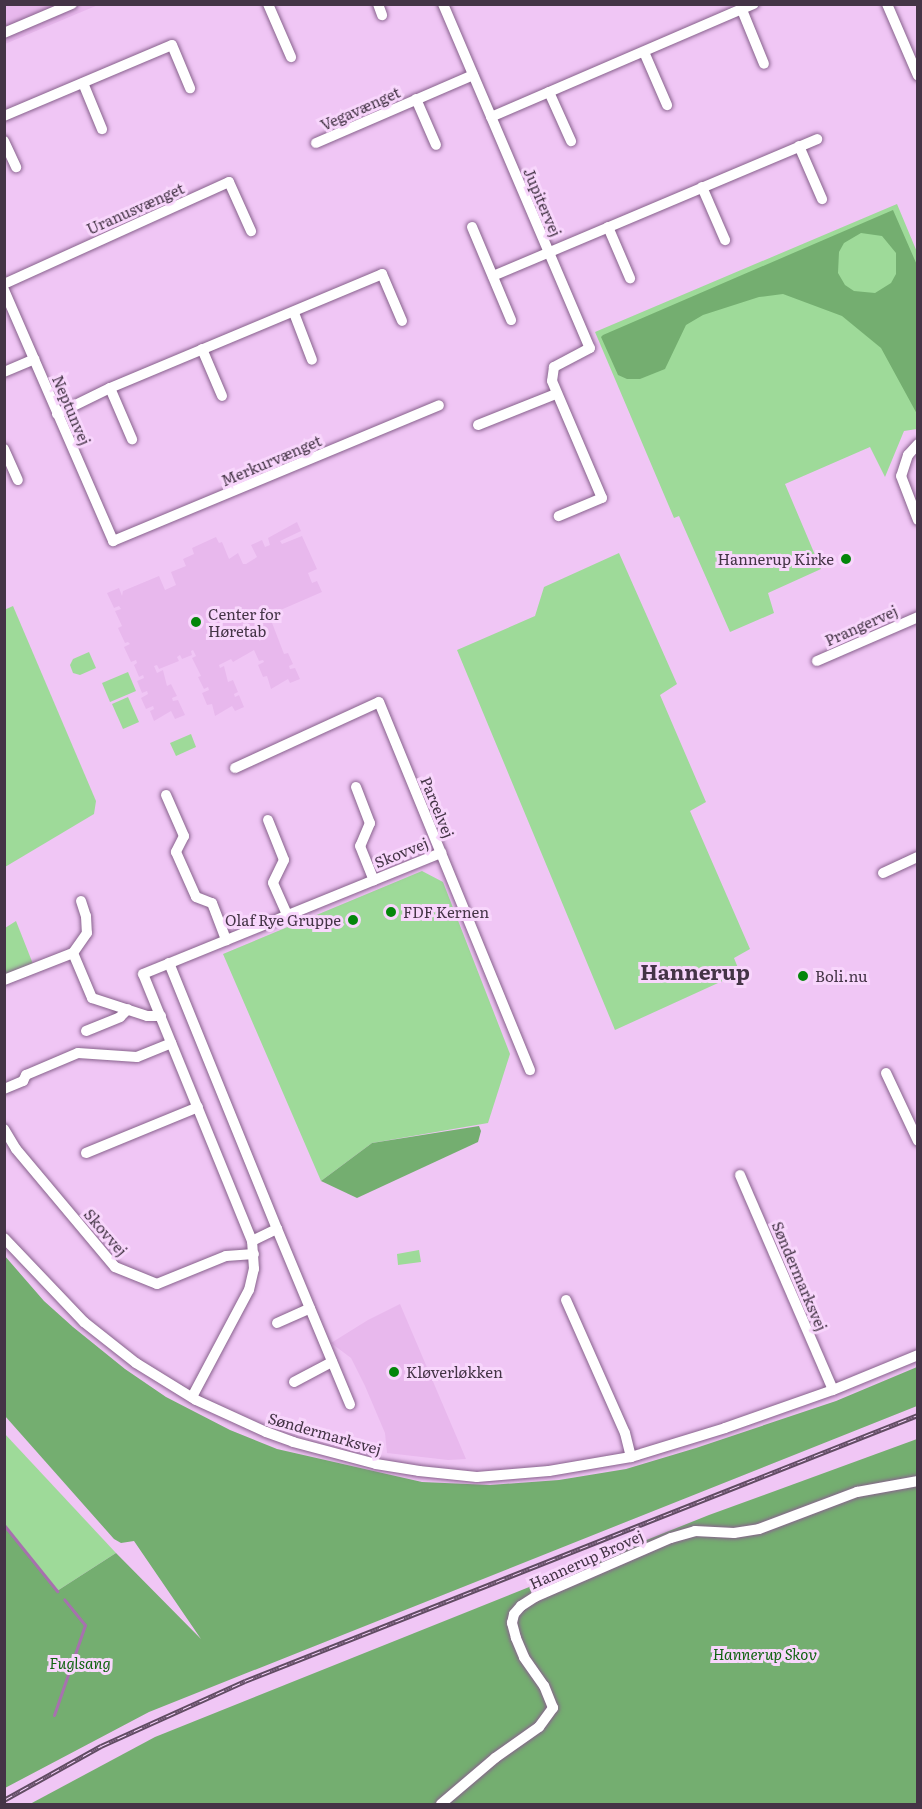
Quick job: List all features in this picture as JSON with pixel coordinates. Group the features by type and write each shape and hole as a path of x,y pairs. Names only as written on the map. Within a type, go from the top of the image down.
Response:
{"street":[{"path":"4,33 72,4"},
{"path":"268,4 291,57"},
{"name":"Jupitervej","path":"443,4 590,348 554,367 552,381 602,498 559,516"},
{"path":"491,117 754,4"},
{"path":"887,4 918,76"},
{"path":"742,10 764,64"},
{"path":"4,116 172,45 190,88"},
{"path":"644,52 667,105"},
{"name":"Vegavænget","path":"316,143 473,75"},
{"path":"83,83 102,129"},
{"path":"549,92 572,141"},
{"name":"Vegavænget","path":"416,99 436,145"},
{"path":"493,276 817,139"},
{"path":"4,141 16,167"},
{"path":"799,147 822,199"},
{"name":"Uranusvænget","path":"4,284 229,182 251,231"},
{"path":"702,188 725,240"},
{"path":"472,227 511,320"},
{"path":"608,227 630,278"},
{"path":"57,414 110,388 294,313 382,274 402,321"},
{"name":"Neptunvej","path":"4,290 113,541"},
{"path":"294,313 312,360"},
{"path":"202,349 222,396"},
{"path":"4,372 34,359"},
{"path":"110,388 132,439"},
{"path":"478,425 556,394"},
{"name":"Merkurvænget","path":"113,541 439,405"},
{"path":"918,444 908,455 901,476 918,520"},
{"path":"4,449 18,480"},
{"name":"Prangervej","path":"817,661 918,617"},
{"name":"Parcelvej","path":"235,768 379,702 530,1070"},
{"name":"Skovvej","path":"356,787 370,823 360,846 374,880"},
{"path":"166,795 184,836 176,852 196,897 212,903 226,940"},
{"path":"268,820 284,860 273,883 287,915"},
{"name":"Skovvej","path":"192,1397 249,1290 254,1254 252,1241 143,974 441,853"},
{"path":"883,873 918,857"},
{"path":"4,980 73,953 87,933 86,916 81,901"},
{"path":"73,953 92,998 147,1016 161,1016"},
{"path":"169,963 350,1404"},
{"path":"86,1031 120,1017 128,1009"},
{"path":"4,1089 23,1081 26,1075 78,1053 137,1057 171,1042"},
{"path":"886,1073 918,1141"},
{"path":"86,1153 198,1107"},
{"name":"Skovvej","path":"4,1129 16,1149 115,1267 157,1284 226,1256 254,1254"},
{"name":"Søndermarksvej","path":"740,1174 833,1390"},
{"path":"252,1241 277,1229"},
{"name":"Søndermarksvej","path":"4,1238 84,1322 136,1363 192,1397 225,1415 293,1442 376,1464 419,1471 477,1477 549,1471 632,1457 725,1428 833,1390 918,1355"},
{"path":"566,1300 625,1433 632,1457"},
{"path":"277,1323 310,1308"},
{"path":"294,1382 332,1362"},
{"name":"Hannerup Brovej","path":"441,1804 495,1758 539,1727 553,1708 544,1686 524,1657 516,1638 514,1614 521,1606 535,1597 671,1538 695,1531 734,1533 759,1529 857,1492 918,1481"}],"shaded area":[{"path":"5,5 98,5 5,44"},
{"name":"Center for Høretab","path":"297,522 301,531 280,541 282,544 302,536 317,569 308,573 312,583 317,581 322,592 269,615 284,654 288,653 293,664 289,666 290,669 295,668 300,679 290,683 288,679 271,689 267,676 263,677 258,665 264,662 259,661 254,650 233,662 231,659 219,665 220,668 224,666 228,682 233,680 238,692 234,694 235,697 239,695 244,707 235,711 232,706 215,716 212,704 207,705 202,693 209,690 208,687 204,689 198,677 201,676 192,658 196,656 193,650 192,655 182,659 180,655 177,657 179,661 159,669 157,665 154,666 157,673 163,670 167,686 171,684 177,696 172,698 173,701 178,700 185,715 175,719 171,711 154,721 150,711 154,709 153,706 146,709 141,698 148,694 147,691 142,693 137,681 144,678 143,675 139,677 134,665 137,663 136,660 131,662 124,647 130,644 125,643 118,628 122,626 115,611 121,609 119,606 114,608 107,593 119,588 122,596 123,591 159,576 165,590 176,585 171,572 186,566 183,559 194,554 192,548 216,537 219,543 222,542 229,559 238,553 243,564 246,564 257,557 251,545 262,540 265,547 270,545 268,538"},
{"name":"Kløverløkken","path":"400,1304 466,1459 448,1460 387,1453 385,1433 351,1358 331,1343 368,1320"}],"green space":[{"path":"897,204 917,252 917,429 904,431 885,477 870,447 785,484 821,569 768,593 774,613 730,632 679,516 674,518 595,332"},
{"path":"893,210 917,265 917,414 881,348 842,316 783,294 759,297 703,315 686,325 665,369 640,379 627,379 618,375 601,337","holes":["861,233 882,236 896,253 896,274 891,283 875,293 854,291 845,285 838,273 839,252 844,243"]},
{"path":"619,553 677,684 660,695 706,802 690,811 750,949 734,958 740,973 615,1030 457,650 535,616 544,587"},
{"path":"13,606 96,801 94,814 5,867 4,610"},
{"path":"89,652 96,668 80,675 73,673 70,665 73,659"},
{"path":"128,672 136,691 110,702 102,683"},
{"path":"128,697 139,722 123,729 112,704"},
{"path":"191,734 196,747 176,756 170,743"},
{"path":"422,871 443,882 510,1054 488,1123 372,1143 321,1181 223,954"},
{"path":"16,921 33,964 5,975 5,928"},
{"path":"479,1126 481,1131 478,1142 357,1198 321,1181 372,1143"},
{"path":"419,1250 421,1262 398,1265 397,1254"},
{"name":"Fuglsang","path":"4,1255 44,1301 73,1327 125,1369 166,1397 230,1430 277,1449 422,1482 490,1485 559,1480 626,1469 836,1401 917,1367 917,1406 149,1712 5,1788 5,1525 57,1591 116,1553 201,1639 134,1541 121,1543 114,1539 5,1416"},
{"path":"4,1433 116,1553 57,1591 5,1525"},
{"name":"Hannerup Skov","path":"917,1439 917,1804 30,1804 155,1737 709,1515"}],"waterway":[{"path":"4,1525 57,1591"},
{"path":"54,1715 85,1625 64,1599"}],"railway":[{"path":"4,1800 101,1746 245,1681 918,1415"}],"place":[{"name":"Hannerup Kirke","path":"846,559"},
{"name":"Center for Høretab","path":"196,622"},
{"name":"FDF Kernen","path":"391,912"},
{"name":"Olaf Rye Gruppe","path":"353,920"},
{"name":"Boli.nu","path":"803,976"},
{"name":"Kløverløkken","path":"394,1372"}],"district":[{"name":"Hannerup","path":"695,971"}]}
